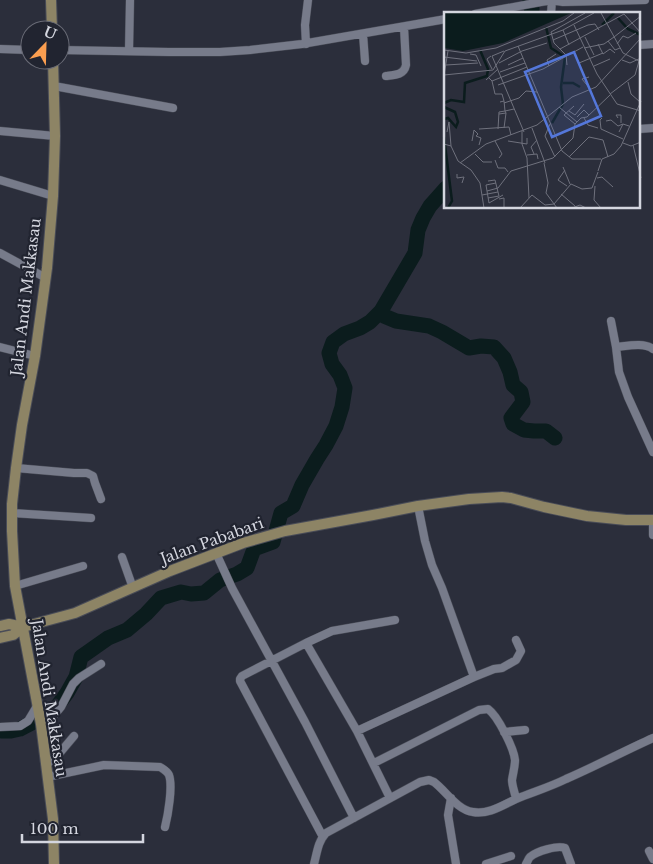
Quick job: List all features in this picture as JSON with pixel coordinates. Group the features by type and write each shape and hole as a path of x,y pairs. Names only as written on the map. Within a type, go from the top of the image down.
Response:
{"street":[{"path":"50,0 51,20"},
{"path":"129,51 130,0"},
{"path":"306,44 305,25 308,0"},
{"path":"486,12 552,0 563,2 645,0"},
{"path":"70,50 220,52 277,48 444,19"},
{"path":"386,76 400,74 405,70 404,27"},
{"path":"363,34 365,62"},
{"path":"640,45 653,44"},
{"path":"0,49 20,50"},
{"name":"Jalan Andi Makkasau","path":"53,70 55,136 53,196 46,278 16,468 12,531 15,586 40,718 53,819 54,864"},
{"path":"54,86 173,108"},
{"path":"640,129 653,128"},
{"path":"0,131 55,136"},
{"path":"0,180 53,196"},
{"path":"0,253 46,278"},
{"path":"611,321 619,372 650,441 653,452"},
{"path":"616,347 636,345 653,347"},
{"path":"0,347 35,356"},
{"path":"16,468 87,473 94,476 101,499"},
{"name":"Jalan Pababari","path":"23,627 75,613 170,571 243,543 285,531 418,506 496,497 511,498 587,516 626,520 653,520"},
{"path":"418,506 432,565 446,597 474,677"},
{"path":"12,513 91,518"},
{"path":"653,520 653,535"},
{"path":"216,553 229,582 305,722 354,818"},
{"path":"122,556 132,588"},
{"path":"15,586 83,566"},
{"path":"323,837 240,680 241,677 271,660 337,629 395,620"},
{"path":"0,626 9,624 23,627"},
{"path":"0,638 13,635 23,627"},
{"path":"357,731 494,668 502,668 516,660 521,651 516,640"},
{"path":"306,642 357,731 390,798"},
{"path":"0,727 20,726 60,707 73,684 101,664"},
{"path":"374,763 479,710 485,709 491,711 504,732 514,755 512,781 516,799"},
{"path":"504,732 525,730"},
{"path":"46,765 58,755 74,736"},
{"path":"314,864 323,837 334,828 420,782 429,780 434,782 467,810 473,812 489,810 565,780 653,738"},
{"path":"47,777 104,766 160,767 169,775 170,785 169,811 165,827"},
{"path":"451,798 448,815 456,864"},
{"path":"526,864 534,854 561,846 565,848 571,864"},
{"path":"649,851 653,859"},
{"path":"486,864 511,856"}],"waterway":[{"path":"530,0 531,12"},
{"path":"2,731 20,729 52,713 76,677 81,657 108,638 127,630 161,598 181,592 191,594 204,593 220,580 247,568 254,549 273,542 281,513 293,506 302,485 336,426 342,407 345,388 340,375 332,364 329,353 333,342 344,334 370,322 381,311 415,253 418,230 423,218 430,206 444,190"},
{"path":"381,311 384,316 396,321 429,326 469,348 481,346 494,347 504,358 513,385 521,392 523,402 511,418 513,424 524,430 546,431 555,438"}]}
